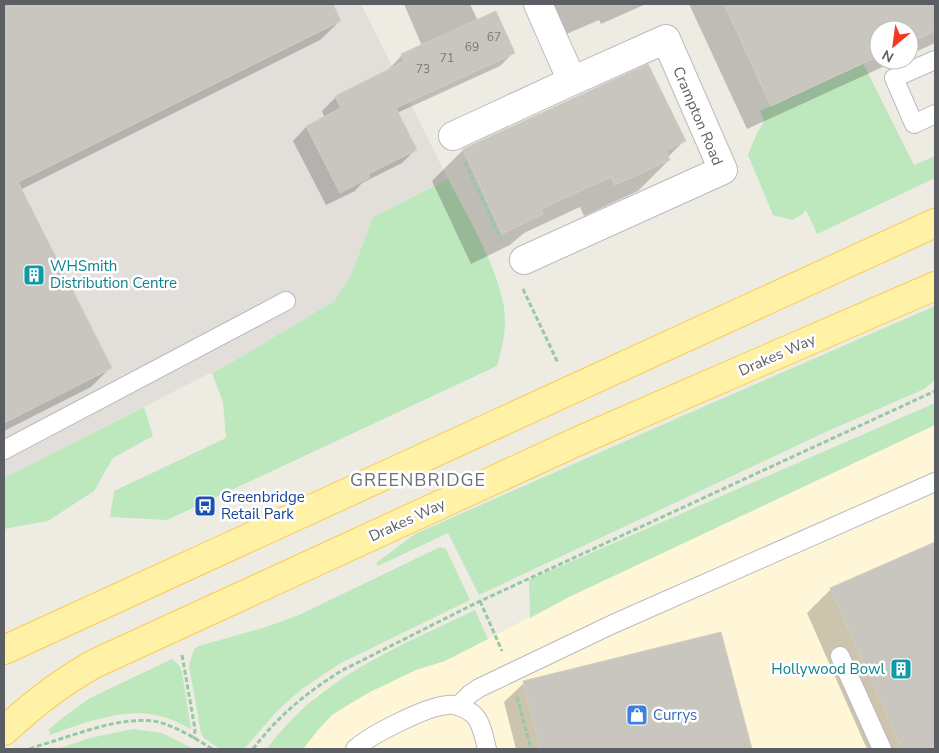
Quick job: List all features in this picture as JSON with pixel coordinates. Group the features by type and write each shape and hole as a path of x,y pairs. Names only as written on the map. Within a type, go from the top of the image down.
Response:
{"main road":[{"path":"4,650 935,224"},
{"name":"Drakes Way","path":"4,731 66,679 96,663 585,438 935,286"}],"street":[{"path":"538,4 572,81"},
{"name":"Crampton Road","path":"453,136 666,39 723,170 524,260"}],"lane":[{"path":"935,60 894,78 914,124 935,114"},
{"path":"4,450 286,302"},
{"path":"458,706 475,691 563,647 935,482"},
{"path":"840,656 882,749"},
{"path":"355,749 376,734 425,712 450,704 473,714 482,731 487,749"}],"path":[{"path":"254,749 282,715 323,682 341,671 480,601 935,391"},
{"path":"480,601 511,672 531,749"},
{"path":"181,650 195,729 194,739"},
{"path":"29,749 88,729 135,721 155,721 212,749"}],"shaded area":[{"path":"4,4 361,4 448,179 373,217 351,275 334,301 234,361 4,478"},
{"path":"935,425 935,749 270,749 280,731 321,692 391,649 445,661 569,597"}],"green space":[{"path":"863,63 914,165 935,156 935,178 817,234 806,210 792,220 773,215 748,155 764,121 760,111"},
{"path":"448,179 484,248 504,305 504,338 497,366 167,520 110,517 114,491 226,438 223,402 212,373 334,301 351,275 373,217"},
{"path":"935,306 935,380 924,389 828,431 479,595 448,533 378,566 376,563 415,534"},
{"path":"935,403 935,425 569,597 530,618 529,580"},
{"path":"144,407 153,436 113,458 94,491 48,521 4,529 4,478"},
{"path":"440,547 446,549 470,600 339,664 302,689 279,709 244,749 220,749 204,738 201,733 189,666 194,649 299,615"},
{"path":"475,610 488,639 445,661 416,670 370,692 343,708 332,715 303,749 267,749 288,724 335,683 389,651"},
{"path":"172,659 179,665 182,672 191,729 173,720 143,713 102,718 50,735 49,729 90,698"},
{"path":"133,729 162,733 194,749 57,749 90,738"}],"building":[{"name":"WHSmith Distribution Centre","path":"4,4 333,4 341,21 18,182 112,368 4,423"},
{"path":"724,4 935,4 935,31 919,38 919,20 869,20 869,61 771,106"},
{"path":"496,11 515,53 396,108 417,150 368,174 370,177 340,193 306,126 341,108 335,96 405,61 401,54"},
{"path":"648,64 686,141 666,150 670,160 615,185 611,177 556,202 541,210 543,214 502,234 463,149"},
{"name":"Hollywood Bowl","path":"935,542 935,749 902,749 830,588"},
{"name":"Currys","path":"721,632 752,749 540,749 523,681"}],"place":[{"name":"WHSmith Distribution Centre","path":"34,275"},
{"name":"Greenbridge Retail Park","path":"205,506"},
{"name":"Hollywood Bowl","path":"901,669"},
{"name":"Currys","path":"637,715"}],"district":[{"name":"GREENBRIDGE","path":"418,480"}]}
